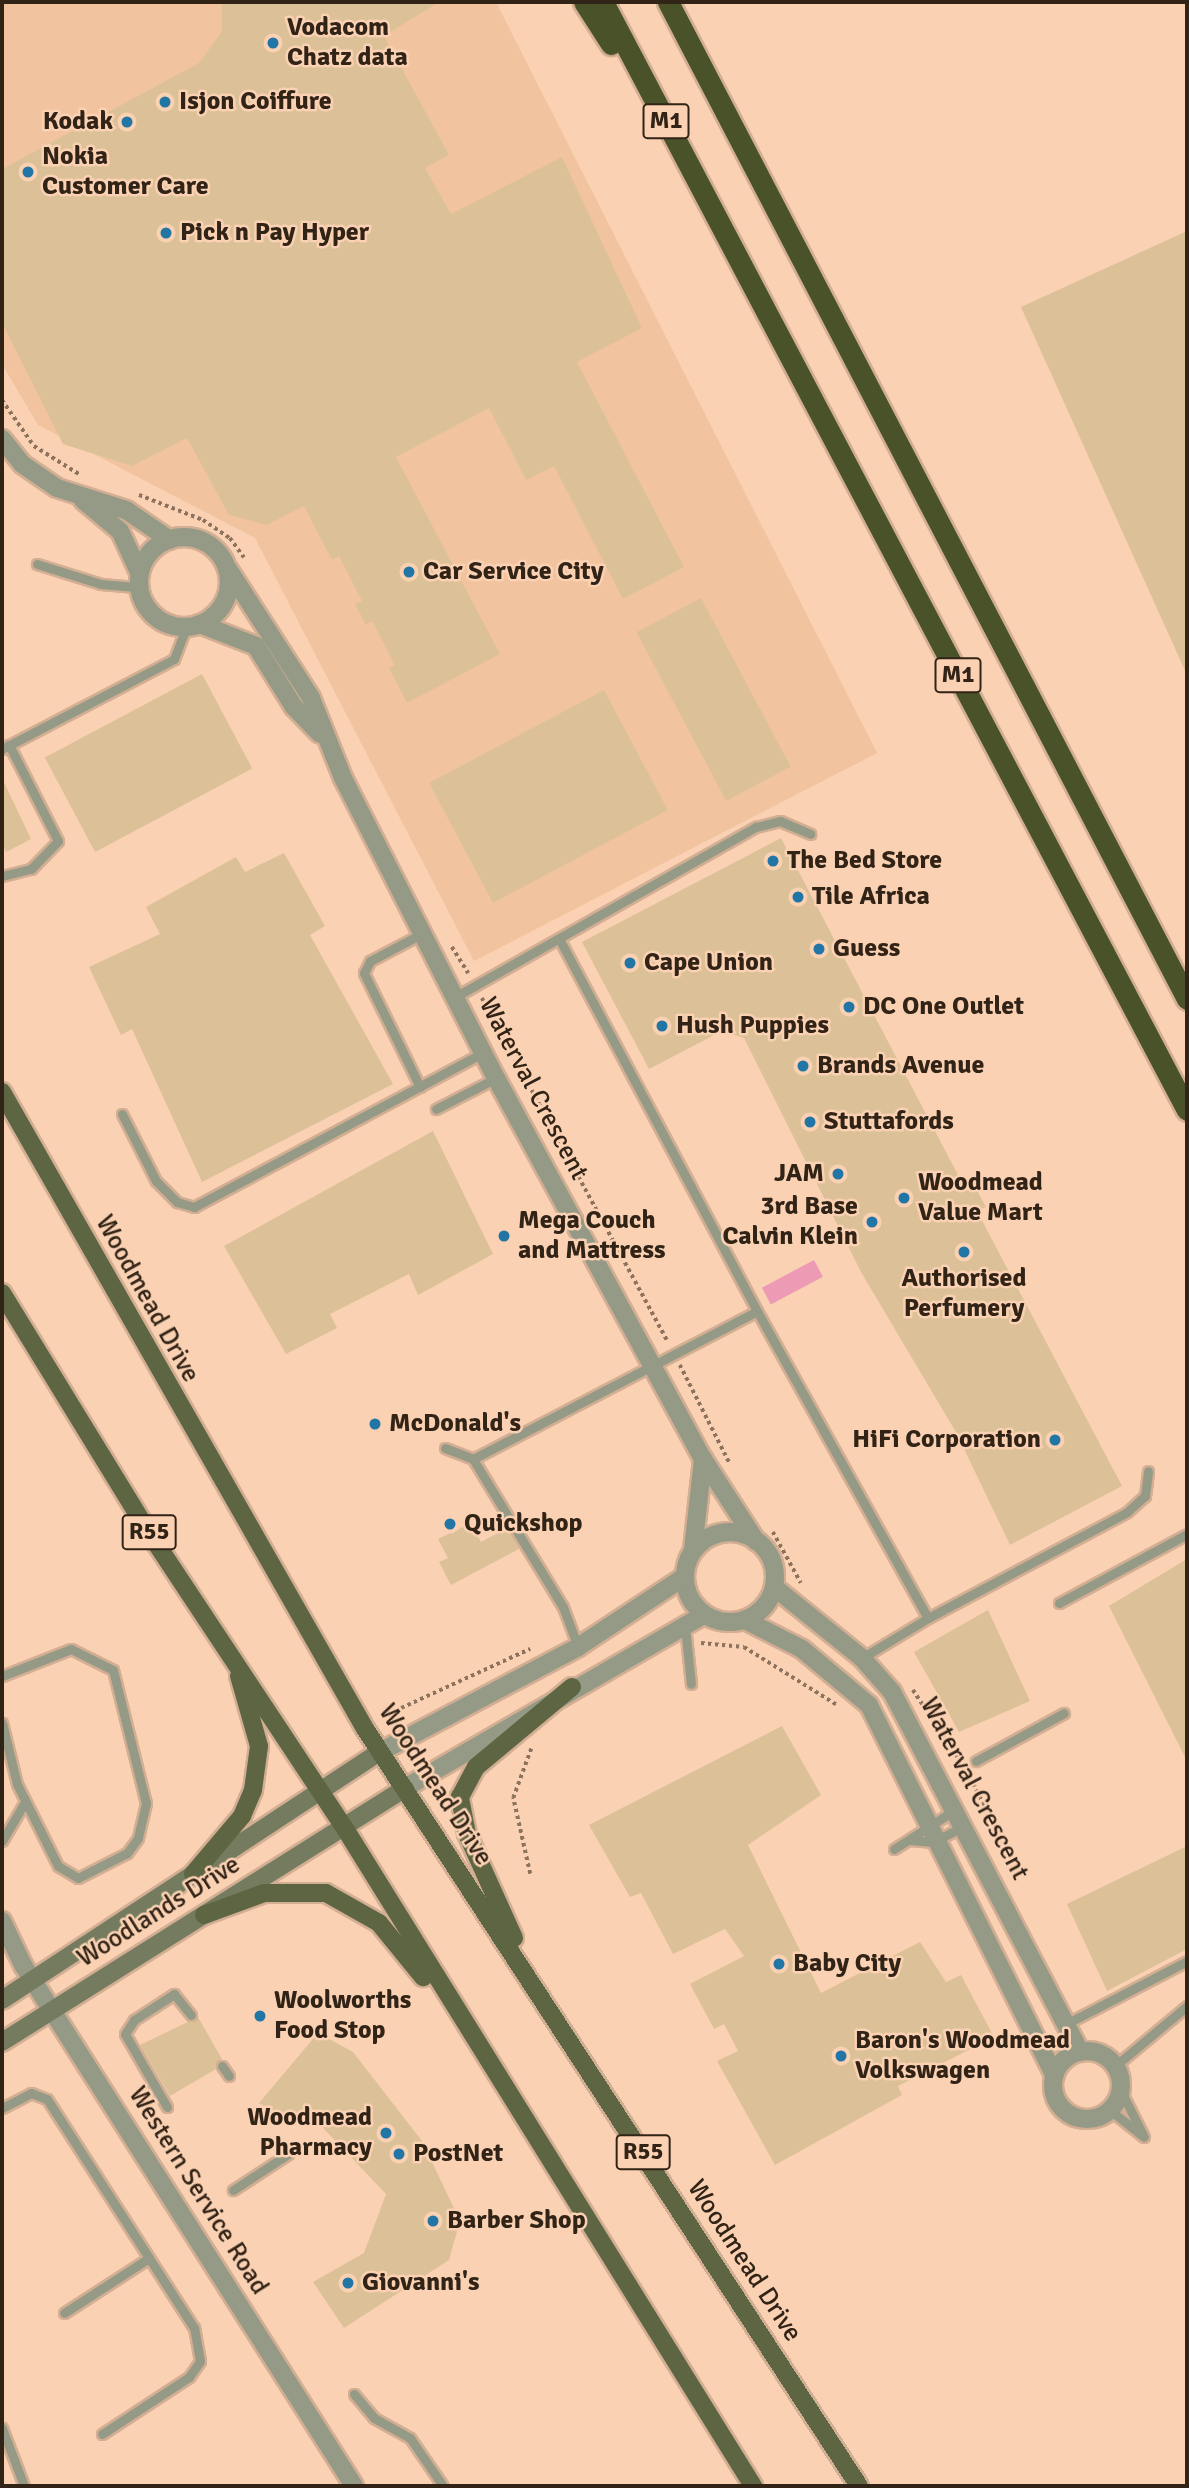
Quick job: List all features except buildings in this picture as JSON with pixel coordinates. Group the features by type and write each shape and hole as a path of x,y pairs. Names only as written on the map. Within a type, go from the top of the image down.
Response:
{"highway":[{"path":"584,2 730,241"},
{"name":"M1","path":"603,2 1187,1110"},
{"name":"M1","path":"668,2 1187,999"},
{"path":"676,2 696,56"}],"main road":[{"name":"Woodmead Drive","path":"2,1092 380,1752 541,1994 859,2486"},
{"name":"R55","path":"2,1293 344,1826 487,2064 753,2486"},
{"path":"193,1874 242,1816 253,1790 259,1746 233,1655"},
{"path":"541,1994 467,1834 460,1797 476,1767 572,1687"},
{"name":"Woodlands Drive","path":"2,2000 380,1752"},
{"name":"Woodlands Drive","path":"2,2042 405,1788"},
{"path":"204,1915 264,1893 326,1893 352,1903 394,1938 487,2064"}],"street":[{"path":"2,439 36,476 77,496 126,510 170,540"},
{"path":"77,496 120,531 140,581 160,620 193,626 228,596 228,569 202,540 170,540 152,550 140,581"},
{"name":"Waterval Crescent","path":"228,569 311,698 325,740 496,1078 703,1459 756,1541"},
{"name":"Waterval Crescent","path":"193,626 256,646 294,707 325,740"},
{"path":"380,1752 578,1647 684,1577 693,1550 703,1459"},
{"path":"405,1788 572,1687 704,1615 745,1620 758,1613 774,1587 770,1557 756,1541 718,1534 693,1550"},
{"path":"684,1577 704,1615"},
{"name":"Waterval Crescent","path":"774,1587 862,1658 892,1692 965,1825 1080,2052"},
{"name":"Waterval Crescent","path":"745,1620 802,1649 869,1705 933,1842 1054,2075"},
{"name":"Western Service Road","path":"2,1922 33,1980 354,2486"},
{"path":"1080,2052 1100,2054 1115,2067 1121,2091 1110,2110 1089,2119 1066,2113 1053,2091 1054,2075 1080,2052"}],"lane":[{"path":"37,564 101,584 140,581"},
{"path":"2,876 31,869 58,841 6,747 174,659 193,626"},
{"path":"454,998 756,828 780,821 810,834"},
{"path":"420,1087 363,973 370,961 423,933"},
{"path":"560,940 757,1311 928,1618"},
{"path":"122,1114 156,1181 177,1202 194,1207 483,1052"},
{"path":"436,1109 496,1078"},
{"path":"473,1459 655,1367 757,1311"},
{"path":"445,1448 473,1459 563,1608 578,1647"},
{"path":"862,1658 928,1618 1127,1512 1145,1496 1148,1471"},
{"path":"1059,1603 1187,1534"},
{"path":"685,1626 691,1684"},
{"path":"2,1676 62,1650 102,1660 120,1681 146,1803 134,1846 78,1878 52,1858 25,1802 2,1723"},
{"path":"976,1761 1064,1713"},
{"path":"2,1841 25,1802"},
{"path":"894,1849 910,1840 925,1825 956,1809"},
{"path":"910,1840 933,1842 965,1825"},
{"path":"1066,2024 1187,1961"},
{"path":"167,2108 125,2034 134,2020 174,1994 191,2015"},
{"path":"1115,2067 1187,2006"},
{"path":"222,2066 229,2076"},
{"path":"1110,2110 1144,2137 1121,2091"},
{"path":"2,2108 31,2093 47,2099 194,2328 200,2361 189,2377 102,2434"},
{"path":"233,2190 288,2154"},
{"path":"64,2313 149,2258"},
{"path":"354,2394 374,2418 410,2438 443,2486"},
{"path":"2,2428 24,2486"}],"path":[{"path":"2,400 34,446 88,477"},
{"path":"134,493 203,520 230,538 250,567"},
{"path":"449,941 676,1356 735,1473"},
{"path":"764,1524 793,1559 803,1590"},
{"path":"688,1646 710,1641 744,1647 842,1709"},
{"path":"401,1707 534,1648"},
{"path":"911,1687 965,1767 1009,1854"},
{"path":"530,1874 513,1798 534,1741"}],"shaded area":[{"path":"2,2 496,2 877,753 474,961 255,538 38,425 2,364"},
{"path":"814,1260 823,1277 771,1304 762,1288"}],"place":[{"name":"Vodacom Chatz data","path":"273,43"},
{"name":"Isjon Coiffure","path":"165,102"},
{"name":"Kodak","path":"127,122"},
{"name":"Nokia Customer Care","path":"28,172"},
{"name":"Pick n Pay Hyper","path":"166,233"},
{"name":"Car Service City","path":"409,572"},
{"name":"The Bed Store","path":"773,861"},
{"name":"Tile Africa","path":"798,897"},
{"name":"Guess","path":"819,949"},
{"name":"Cape Union","path":"630,963"},
{"name":"DC One Outlet","path":"849,1007"},
{"name":"Hush Puppies","path":"662,1026"},
{"name":"Brands Avenue","path":"803,1066"},
{"name":"Stuttafords","path":"810,1122"},
{"name":"JAM","path":"838,1174"},
{"name":"Woodmead Value Mart","path":"904,1198"},
{"name":"3rd Base Calvin Klein","path":"872,1222"},
{"name":"Mega Couch and Mattress","path":"504,1236"},
{"name":"Authorised Perfumery","path":"964,1252"},
{"name":"McDonald's","path":"375,1424"},
{"name":"HiFi Corporation","path":"1055,1440"},
{"name":"Quickshop","path":"450,1524"},
{"name":"Baby City","path":"779,1964"},
{"name":"Woolworths Food Stop","path":"260,2016"},
{"name":"Baron's Woodmead Volkswagen","path":"841,2056"},
{"name":"Woodmead Pharmacy","path":"386,2133"},
{"name":"PostNet","path":"399,2154"},
{"name":"Barber Shop","path":"433,2221"},
{"name":"Giovanni's","path":"348,2283"}]}
